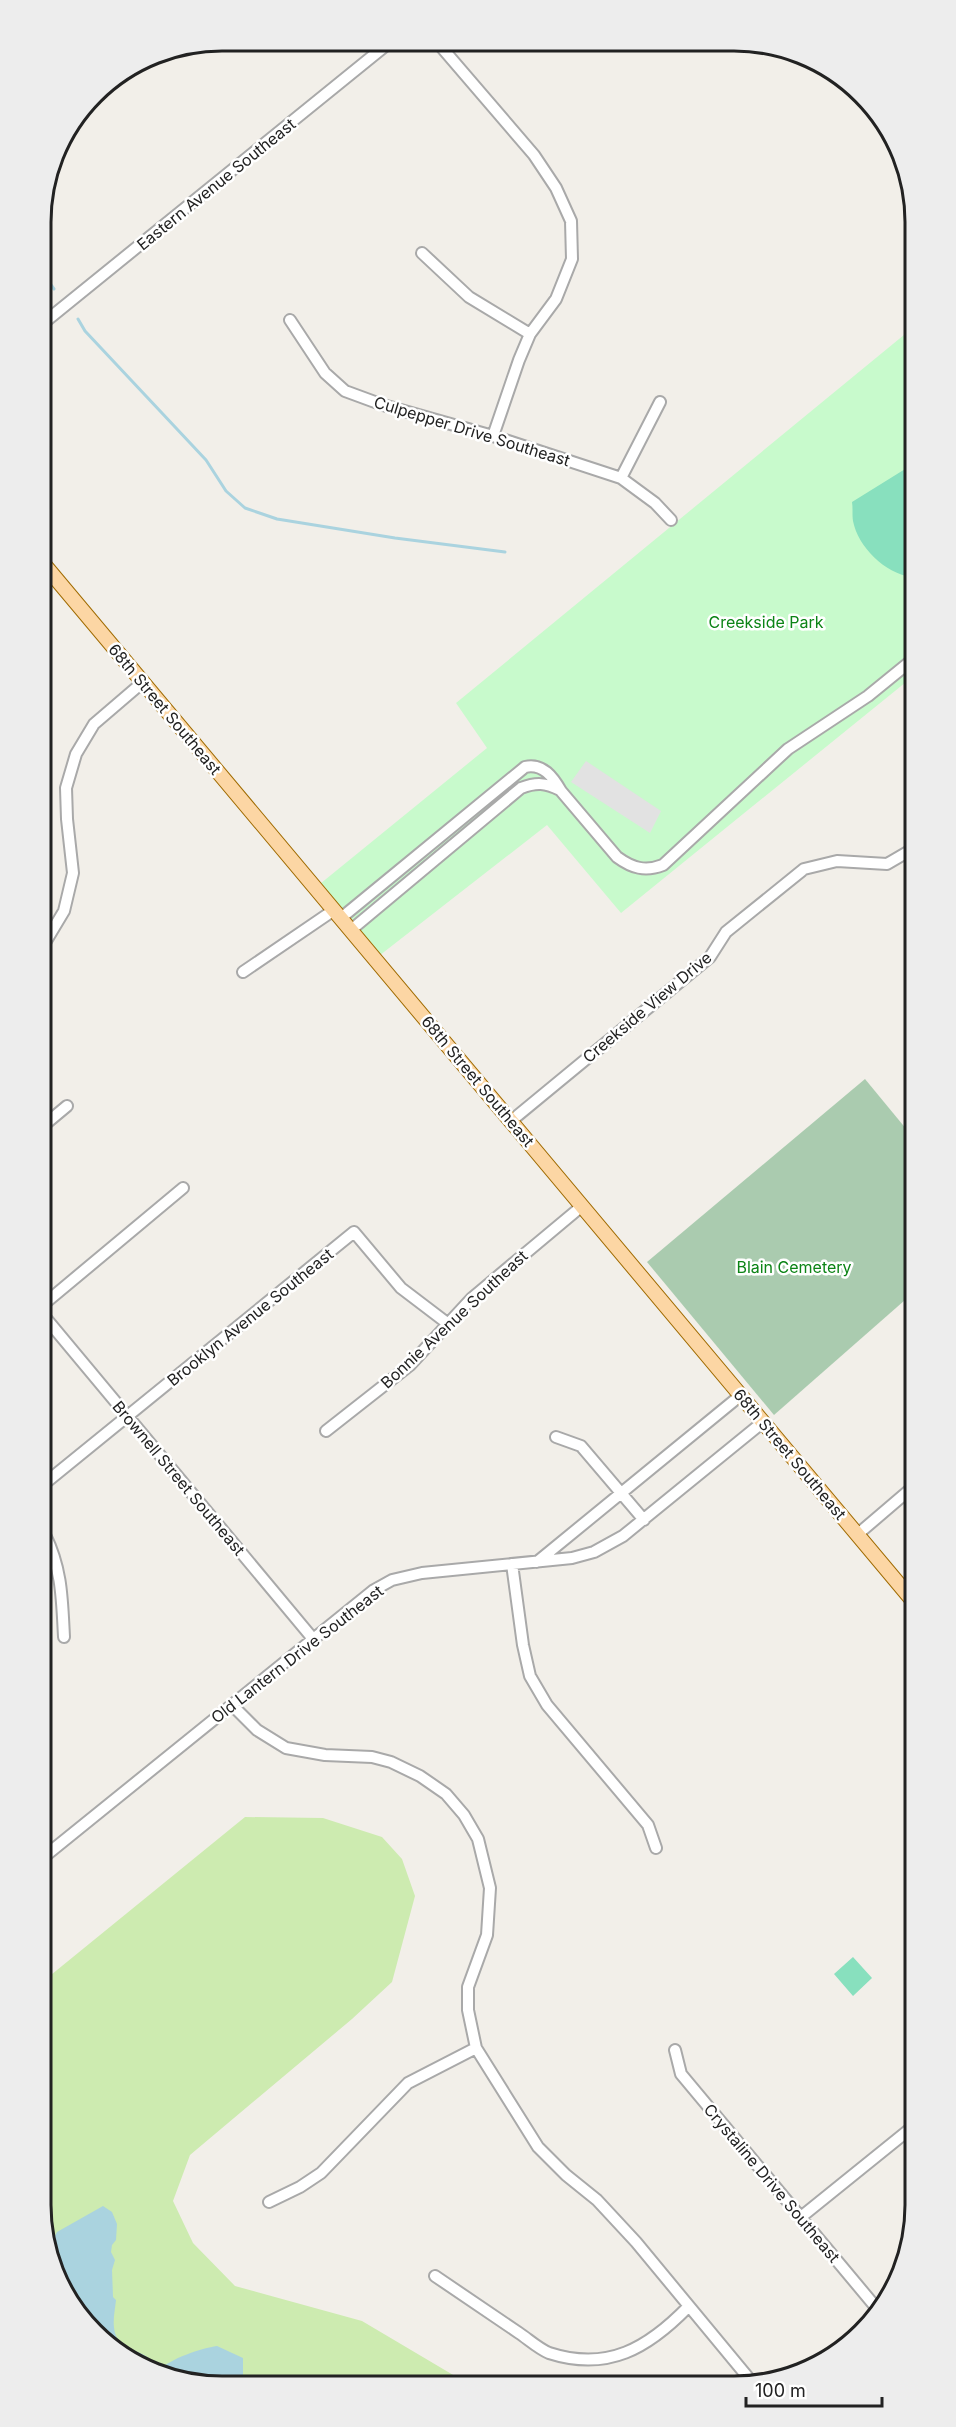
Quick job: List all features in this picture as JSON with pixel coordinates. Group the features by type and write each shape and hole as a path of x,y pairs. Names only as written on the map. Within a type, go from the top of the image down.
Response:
{"main road":[{"name":"68th Street Southeast","path":"51,572 905,1591"}],"street":[{"name":"Eastern Avenue Southeast","path":"51,317 378,51"},
{"path":"445,51 534,155 556,188 571,221 572,259 556,299 530,334 493,436"},
{"path":"422,253 469,297 530,334"},
{"name":"Culpepper Drive Southeast","path":"290,320 325,373 345,391 383,405 493,436 621,478 655,503 671,520"},
{"path":"621,478 660,402"},
{"path":"243,972 337,914 525,767 531,766 548,772 617,857 627,865 652,869 674,856 788,749 868,696 905,666"},
{"path":"51,933 64,911 74,873 67,819 66,788 74,761 94,724 143,682"},
{"path":"351,930 521,788 534,783 547,784 561,790"},
{"name":"Creekside View Drive","path":"511,1121 710,957 726,932 804,869 837,861 887,864 905,854"},
{"path":"51,1120 68,1107"},
{"path":"51,1298 183,1188"},
{"name":"Bonnie Avenue Southeast","path":"326,1431 410,1365 434,1341 447,1323 498,1274 582,1206"},
{"name":"Brooklyn Avenue Southeast","path":"51,1478 354,1232 401,1288 447,1323"},
{"name":"Brownell Street Southeast","path":"51,1324 314,1640"},
{"path":"537,1562 741,1395"},
{"name":"Old Lantern Drive Southeast","path":"51,1851 374,1590 392,1580 422,1573 572,1558 594,1552 623,1536 644,1520 763,1422"},
{"path":"556,1437 581,1446 644,1520"},
{"path":"858,1534 905,1494"},
{"path":"51,1547 55,1555 61,1585 64,1637"},
{"path":"512,1564 523,1645 530,1676 547,1705 648,1825 656,1848"},
{"path":"232,1705 257,1730 286,1748 325,1755 372,1757 420,1776 446,1794 464,1815 478,1839 490,1888 487,1935 468,1987 468,2010 476,2048 538,2147 566,2175 597,2200 674,2286 688,2307 746,2375"},
{"path":"269,2202 300,2187 321,2173 408,2083 476,2048"},
{"name":"Crystaline Drive Southeast","path":"675,2050 681,2074 873,2304"},
{"path":"801,2217 905,2133"},
{"path":"435,2277 547,2352 579,2360 603,2359 624,2354 645,2344 667,2328 688,2307"}],"green space":[{"name":"Creekside Park","path":"905,334 905,683 621,913 547,825 375,959 315,888 487,748 456,703"},
{"path":"905,469 905,576 883,564 867,549 856,531 852,502"},
{"name":"Blain Cemetery","path":"865,1079 905,1128 905,1300 774,1415 647,1262"},
{"path":"245,1817 323,1818 382,1837 402,1859 415,1896 392,1982 352,2019 190,2155 173,2201 193,2243 235,2286 362,2321 455,2376 200,2375 167,2367 146,2358 109,2334 93,2318 74,2291 64,2271 52,2227 51,1975"},
{"path":"853,1957 872,1978 853,1996 834,1974"}],"shaded area":[{"path":"586,761 661,811 650,833 571,782"}],"water":[{"path":"103,2206 112,2212 117,2224 116,2240 111,2252 115,2260 112,2270 113,2297 116,2300 114,2320 115,2333 120,2342 93,2318 74,2291 57,2249 54,2237 57,2232"},
{"path":"217,2346 243,2358 243,2376 200,2375 164,2366 203,2349"},
{"path":"127,2347 143,2354 151,2360"}],"waterway":[{"path":"51,285 54,289"},
{"path":"78,319 85,331 206,460 226,491 245,508 277,519 395,538 505,552"}]}
